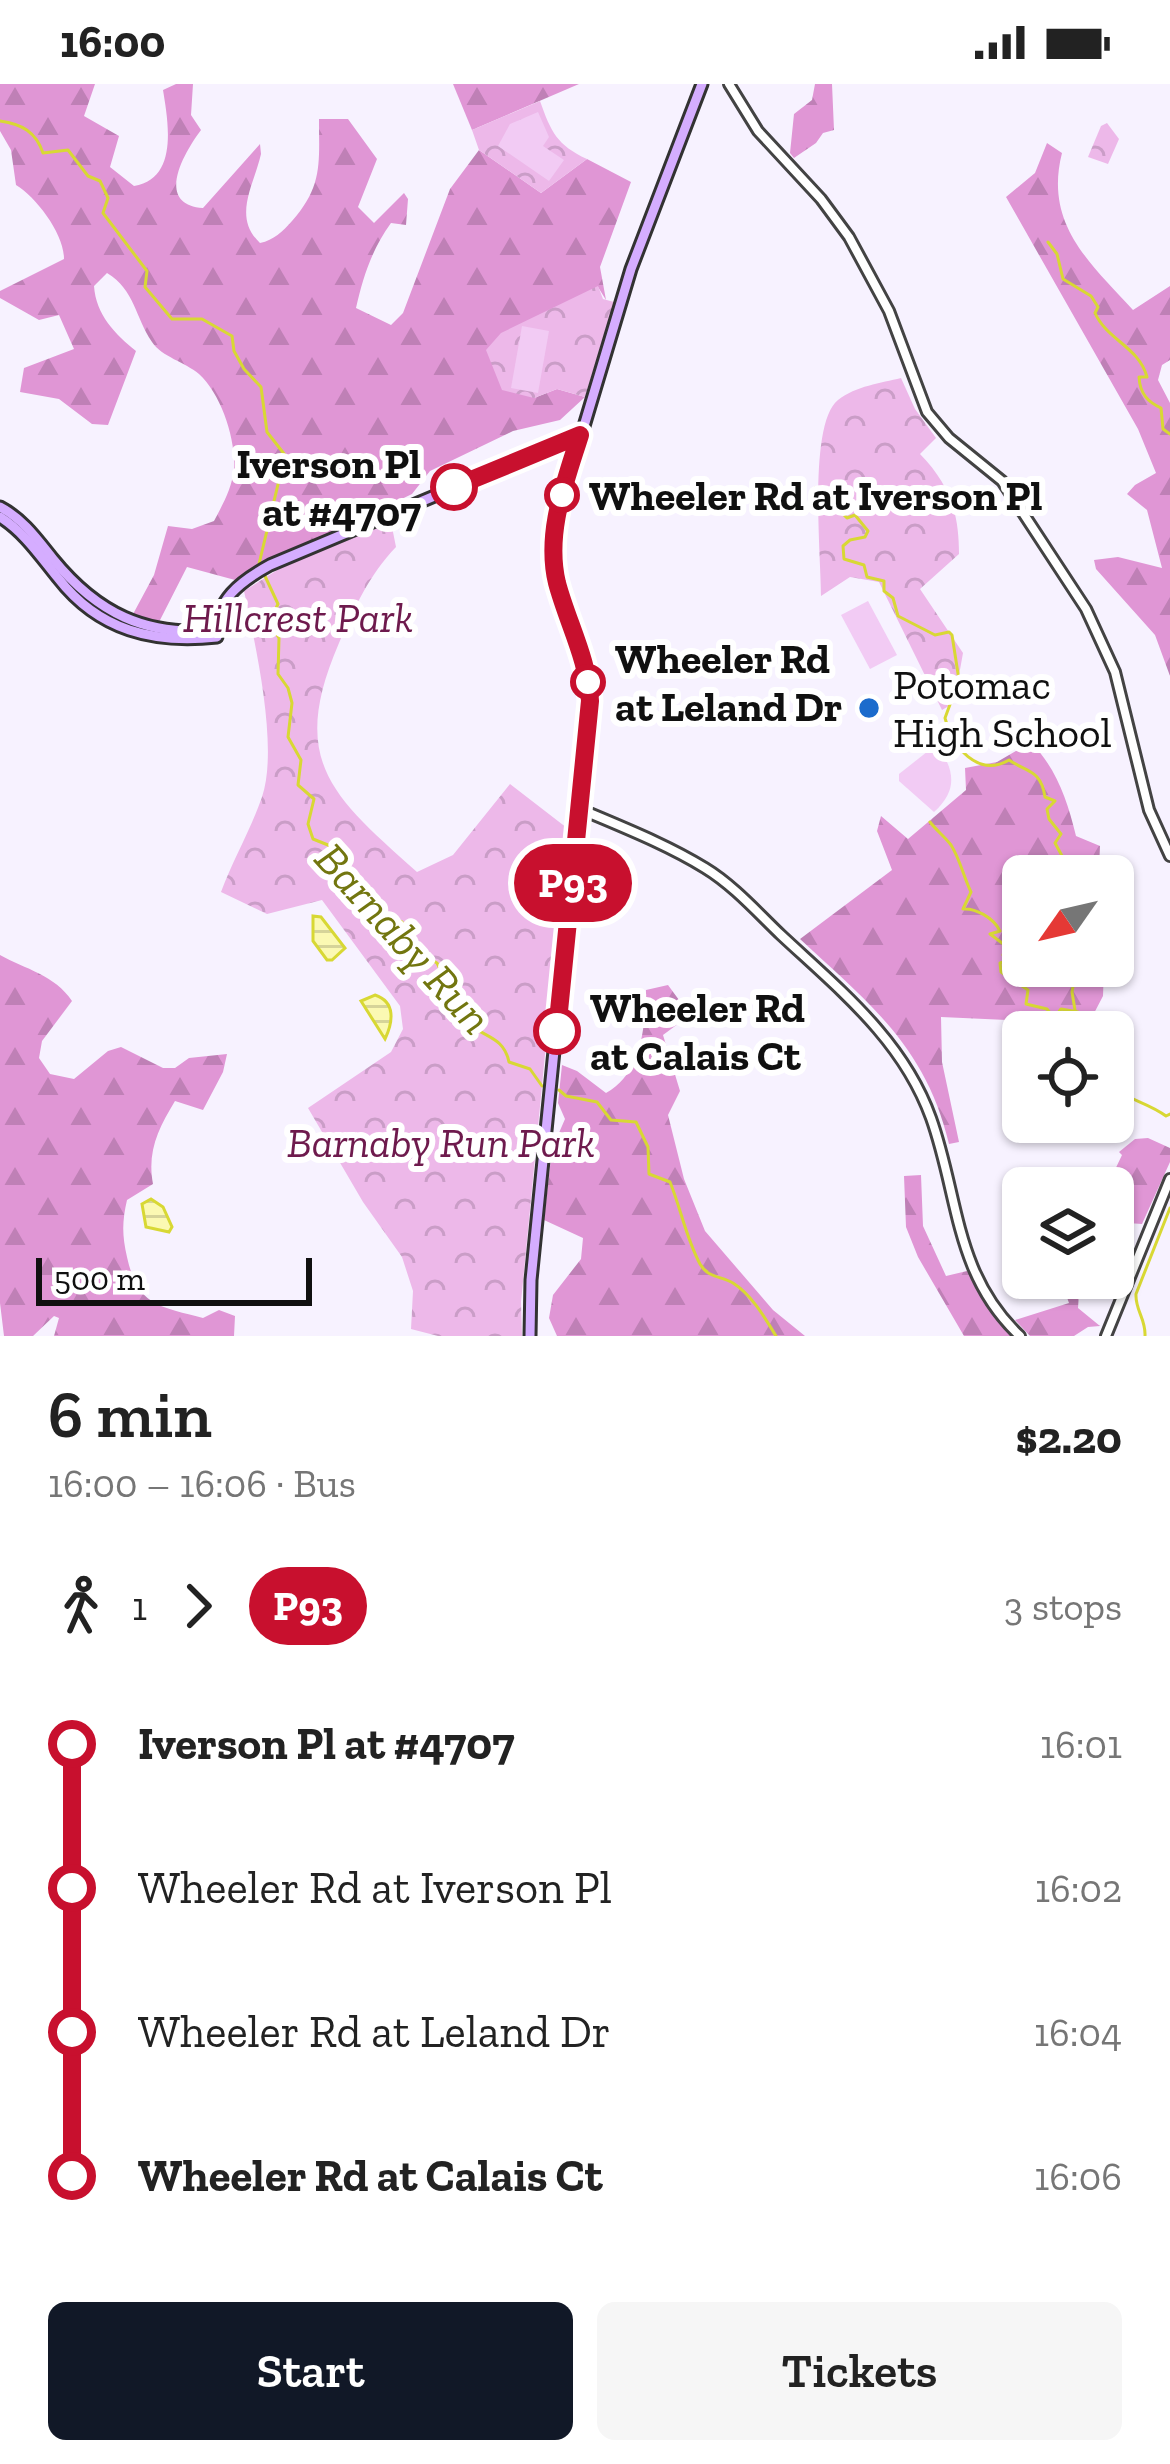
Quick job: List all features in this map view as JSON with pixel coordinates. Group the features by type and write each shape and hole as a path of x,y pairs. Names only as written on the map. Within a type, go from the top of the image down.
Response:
{"main road":[{"path":"530,1336 531,1280 589,721 588,676 558,586 553,554 556,518 640,243 702,84"},
{"path":"217,634 220,612 232,591 270,565 580,435"},
{"path":"0,507 30,530 80,590 115,615 168,632 217,634"},
{"path":"0,517 25,537 73,596 105,620 156,639 217,634"}],"street":[{"path":"730,84 753,125 849,237 890,310 927,412 949,438 1003,481 1086,609 1115,672 1149,810 1170,856"},
{"path":"580,809 666,846 715,874 884,1035 908,1069 928,1111 967,1257 996,1309 1020,1336"},
{"path":"1106,1336 1170,1179"}],"green space":[{"path":"0,84 95,84 84,116 119,136 110,167 134,186 148,181 164,161 168,132 163,90 193,84 191,115 201,130 181,164 176,188 188,204 203,208 260,144 246,212 260,243 285,229 309,196 319,161 319,119 348,119 377,159 358,207 374,223 404,193 408,199 406,225 391,223 384,233 356,308 391,325 403,313 450,189 479,150 541,193 587,159 631,182 600,267 606,300 598,287 534,398 557,389 585,397 560,420 513,431 430,471 412,494 235,580 187,567 158,624 132,616 154,575 168,526 192,529 214,521 234,469 230,431 207,383 156,347 129,296 107,273 94,286 98,306 114,331 136,351 108,425 92,424 59,399 20,392 24,368 74,349 59,315 39,320 0,298 0,291 64,259 48,218 16,185 11,150 0,131"},
{"path":"453,84 579,84 472,130"},
{"path":"815,84 832,84 834,130 823,133 794,158 790,153 794,114 812,100"},
{"path":"540,101 556,136 587,159 541,193 479,150 472,130"},
{"path":"1107,123 1119,139 1108,164 1088,157 1101,126"},
{"path":"1047,143 1062,153 1059,201 1086,258 1133,310 1170,286 1170,360 1162,365 1158,380 1170,403 1170,676 1155,635 1096,569 1094,560 1118,557 1162,568 1147,510 1127,494 1156,473 1138,429 1006,197 1035,173"},
{"path":"598,286 603,299 614,302 585,397 557,389 534,398 502,390 486,350 501,333"},
{"path":"901,378 936,438 920,454 945,487 957,524 959,554 920,589 963,653 954,703 942,710 879,582 850,577 821,596 819,462 829,414 838,400 853,391"},
{"name":"Barnaby Run Park","path":"391,522 396,547 357,604 324,684 318,718 319,747 327,773 362,821 417,872 453,855 510,784 567,828 521,1302 522,1336 438,1336 411,1329 413,1291 402,1257 363,1202 308,1108 391,1052 403,1029 400,1006 322,900 267,914 221,892 258,809 267,776 264,695 244,591 282,567"},
{"path":"1031,742 1060,786 1076,836 1100,846 1100,855 1002,855 1002,987 1103,987 1103,996 1095,1011 1002,1011 1002,1020 941,1017 942,1062 959,1142 949,1144 926,1080 892,1029 800,939 892,870 877,831 881,816 908,839 966,790 965,768 997,762"},
{"path":"0,955 48,979 72,1001 42,1041 39,1058 50,1074 74,1079 108,1051 121,1047 163,1068 175,1068 189,1058 227,1054 203,1110 175,1101 155,1141 153,1184 127,1200 123,1228 132,1273 144,1295 162,1306 203,1318 219,1310 235,1316 234,1336 54,1336 59,1318 54,1316 33,1336 4,1336 0,1303"},
{"path":"668,985 690,1015 663,1035 680,1091 668,1115 684,1179 705,1231 773,1310 805,1336 557,1336 549,1318 553,1295 581,1259 583,1238 544,1220 552,1149 565,1119 558,1103 562,1065 606,1093 618,1084 639,1048 646,990"},
{"path":"1148,1138 1170,1148 1170,1162 1142,1224 1134,1223 1134,1167 1116,1167 1119,1152 1135,1139"},
{"path":"921,1175 923,1226 946,1276 967,1271 1012,1336 964,1336 918,1257 906,1227 904,1176"},
{"path":"1068,1299 1079,1299 1078,1308 1100,1326 1074,1336 1030,1336 1015,1320 1069,1303"}],"shaded area":[{"path":"538,112 549,137 543,146 564,160 549,181 498,146 510,124"},
{"path":"522,326 549,331 538,393 511,388"},
{"path":"868,601 897,655 870,669 841,615"},
{"path":"937,744 951,779 947,795 934,812 899,781 899,774"},
{"path":"313,916 321,917 345,948 332,960 313,941"},
{"path":"375,995 387,1002 391,1013 385,1039 361,1001"},
{"path":"151,1199 163,1207 172,1227 169,1232 146,1227 142,1204"}],"waterway":[{"name":"Barnaby Run","path":"0,121 27,130 43,153 68,150 88,176 100,181 108,198 103,213 147,271 145,287 172,319 202,319 232,336 244,369 261,387 267,432 285,455 259,564"},
{"path":"1048,242 1057,254 1063,279 1091,296 1100,322 1143,367 1147,377 1139,377 1141,388 1161,408 1163,429 1170,434"},
{"path":"815,488 833,498 828,508 847,518 855,515 868,531 865,537 843,546 844,559 864,565 867,577 884,581 884,591 893,598 898,616 935,635 952,635 959,680 945,718 954,739 977,762 998,765 1009,760 1036,776 1045,797 1055,801 1047,809 1061,834 1055,843 1062,855"},
{"name":"Barnaby Run","path":"264,574 278,604 269,623 279,638 278,674 292,703 288,737 301,760 298,785 314,799 308,824 313,839 333,847 341,867 368,886 378,914 402,922 423,955 437,963 448,984 470,1002 470,1025 499,1043 509,1062 530,1069 542,1086"},
{"path":"930,822 951,845 971,892 963,909 983,914 1000,931 990,934 1006,946 1007,961 1000,963 1001,972 1028,990 1026,1004 1049,1011"},
{"path":"1073,987 1075,1011"},
{"path":"1059,1011 1072,1011"},
{"name":"Barnaby Run","path":"559,1090 566,1096 597,1102 611,1120 636,1122 648,1147 649,1174 670,1182 700,1264 746,1294 776,1336"},
{"path":"1134,1100 1170,1114"},
{"path":"1145,1336 1136,1294 1170,1208"}],"bus line":[{"name":"P93","path":"454,487 580,435 553,540 556,577 587,669 590,701 557,1031"}],"place":[{"name":"Iverson Pl at #4707","path":"454,487"},
{"name":"Wheeler Rd at Iverson Pl","path":"562,495"},
{"name":"Wheeler Rd at Leland Dr","path":"588,682"},
{"name":"Potomac High School","path":"869,708"},
{"name":"Wheeler Rd at Calais Ct","path":"557,1031"}],"park label":[{"name":"Hillcrest Park","path":"298,617"}]}
